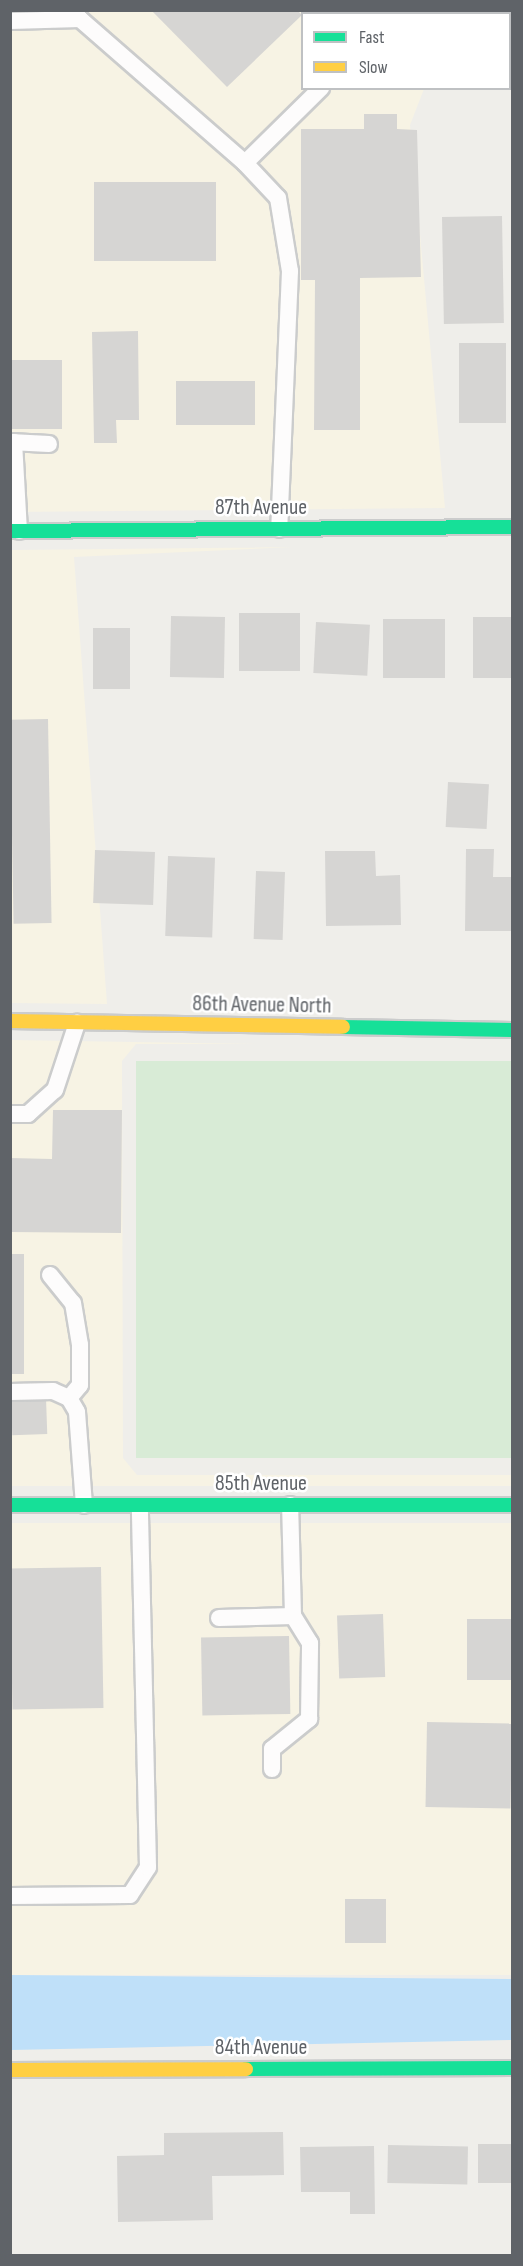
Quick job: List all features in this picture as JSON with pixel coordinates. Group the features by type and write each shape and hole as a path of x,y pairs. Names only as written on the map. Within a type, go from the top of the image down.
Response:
{"street":[{"name":"87th Avenue","path":"15,531 513,526"},
{"name":"86th Avenue North","path":"10,1021 513,1030"},
{"name":"85th Avenue","path":"10,1505 513,1505"},
{"name":"84th Avenue","path":"10,2070 513,2068"}],"lane":[{"path":"10,21 76,15 245,163 278,198 290,271 279,529"},
{"path":"245,163 319,90"},
{"path":"15,531 12,442 49,444"},
{"path":"10,1114 28,1114 55,1090 77,1023"},
{"path":"50,1275 74,1303 80,1345 80,1384 69,1398"},
{"path":"10,1392 53,1391 69,1398 77,1412 84,1505"},
{"path":"272,1769 272,1749 309,1719 310,1643 293,1616 290,1505"},
{"path":"10,1896 130,1895 148,1867 140,1506"},
{"path":"219,1618 293,1616"}],"shaded area":[{"path":"10,11 454,11 301,12 301,90 424,90 410,125 445,508 11,512"},
{"path":"292,547 74,557 107,1004 11,1003 11,550"},
{"path":"11,1040 260,1044 136,1044 122,1061 123,1458 137,1475 512,1475 512,1486 11,1486"},
{"path":"10,1523 512,1523 512,1975 10,1975"}],"green space":[{"path":"136,1061 512,1061 512,1458 136,1458"}],"water":[{"path":"11,1975 512,1979 512,2040 11,2050"}],"building":[{"path":"151,10 297,10 301,14 227,87"},
{"path":"364,114 397,114 397,129 417,130 421,277 360,278 360,430 314,430 315,280 301,280 301,129 364,129"},
{"path":"94,182 216,182 216,261 94,261"},
{"path":"502,216 504,323 444,324 442,217"},
{"path":"138,331 139,420 116,420 117,443 94,443 92,332"},
{"path":"459,343 506,343 506,423 459,423"},
{"path":"10,360 62,360 62,429 10,429"},
{"path":"176,381 255,381 255,425 176,425"},
{"path":"239,613 300,613 300,671 239,671"},
{"path":"171,616 225,617 224,678 170,677"},
{"path":"473,617 512,617 512,678 473,678"},
{"path":"383,619 445,619 445,678 383,678"},
{"path":"316,622 370,625 367,676 313,673"},
{"path":"93,628 130,628 130,689 93,689"},
{"path":"48,719 52,923 14,924 10,720"},
{"path":"448,782 489,784 487,829 446,827"},
{"path":"466,849 494,849 493,877 512,877 512,931 465,931"},
{"path":"95,850 155,852 153,905 93,903"},
{"path":"325,851 375,851 376,876 400,875 401,925 326,926"},
{"path":"168,856 215,858 212,938 165,936"},
{"path":"256,871 285,872 283,940 254,939"},
{"path":"53,1110 122,1110 121,1233 10,1232 10,1158 52,1159"},
{"path":"10,1254 24,1254 24,1374 10,1374"},
{"path":"46,1398 47,1434 12,1435 11,1399"},
{"path":"101,1567 103,1708 12,1710 10,1569"},
{"path":"383,1614 385,1677 339,1679 337,1616"},
{"path":"467,1619 512,1619 512,1680 467,1680"},
{"path":"289,1636 290,1714 202,1716 201,1638"},
{"path":"427,1722 512,1723 511,1808 426,1807"},
{"path":"345,1899 386,1899 386,1943 345,1943"},
{"path":"283,2132 284,2175 212,2176 213,2220 118,2222 117,2156 164,2155 164,2133"},
{"path":"478,2144 512,2144 512,2183 478,2183"},
{"path":"388,2145 468,2146 467,2184 387,2183"},
{"path":"374,2146 375,2214 350,2214 350,2192 301,2192 300,2147"}],"traffic: fast":[{"path":"10,531 512,527"},
{"path":"343,1027 512,1030"},
{"path":"10,1505 512,1505"},
{"path":"246,2069 512,2068"}],"traffic: slow":[{"path":"10,1021 343,1027"},
{"path":"10,2070 246,2069"}]}
